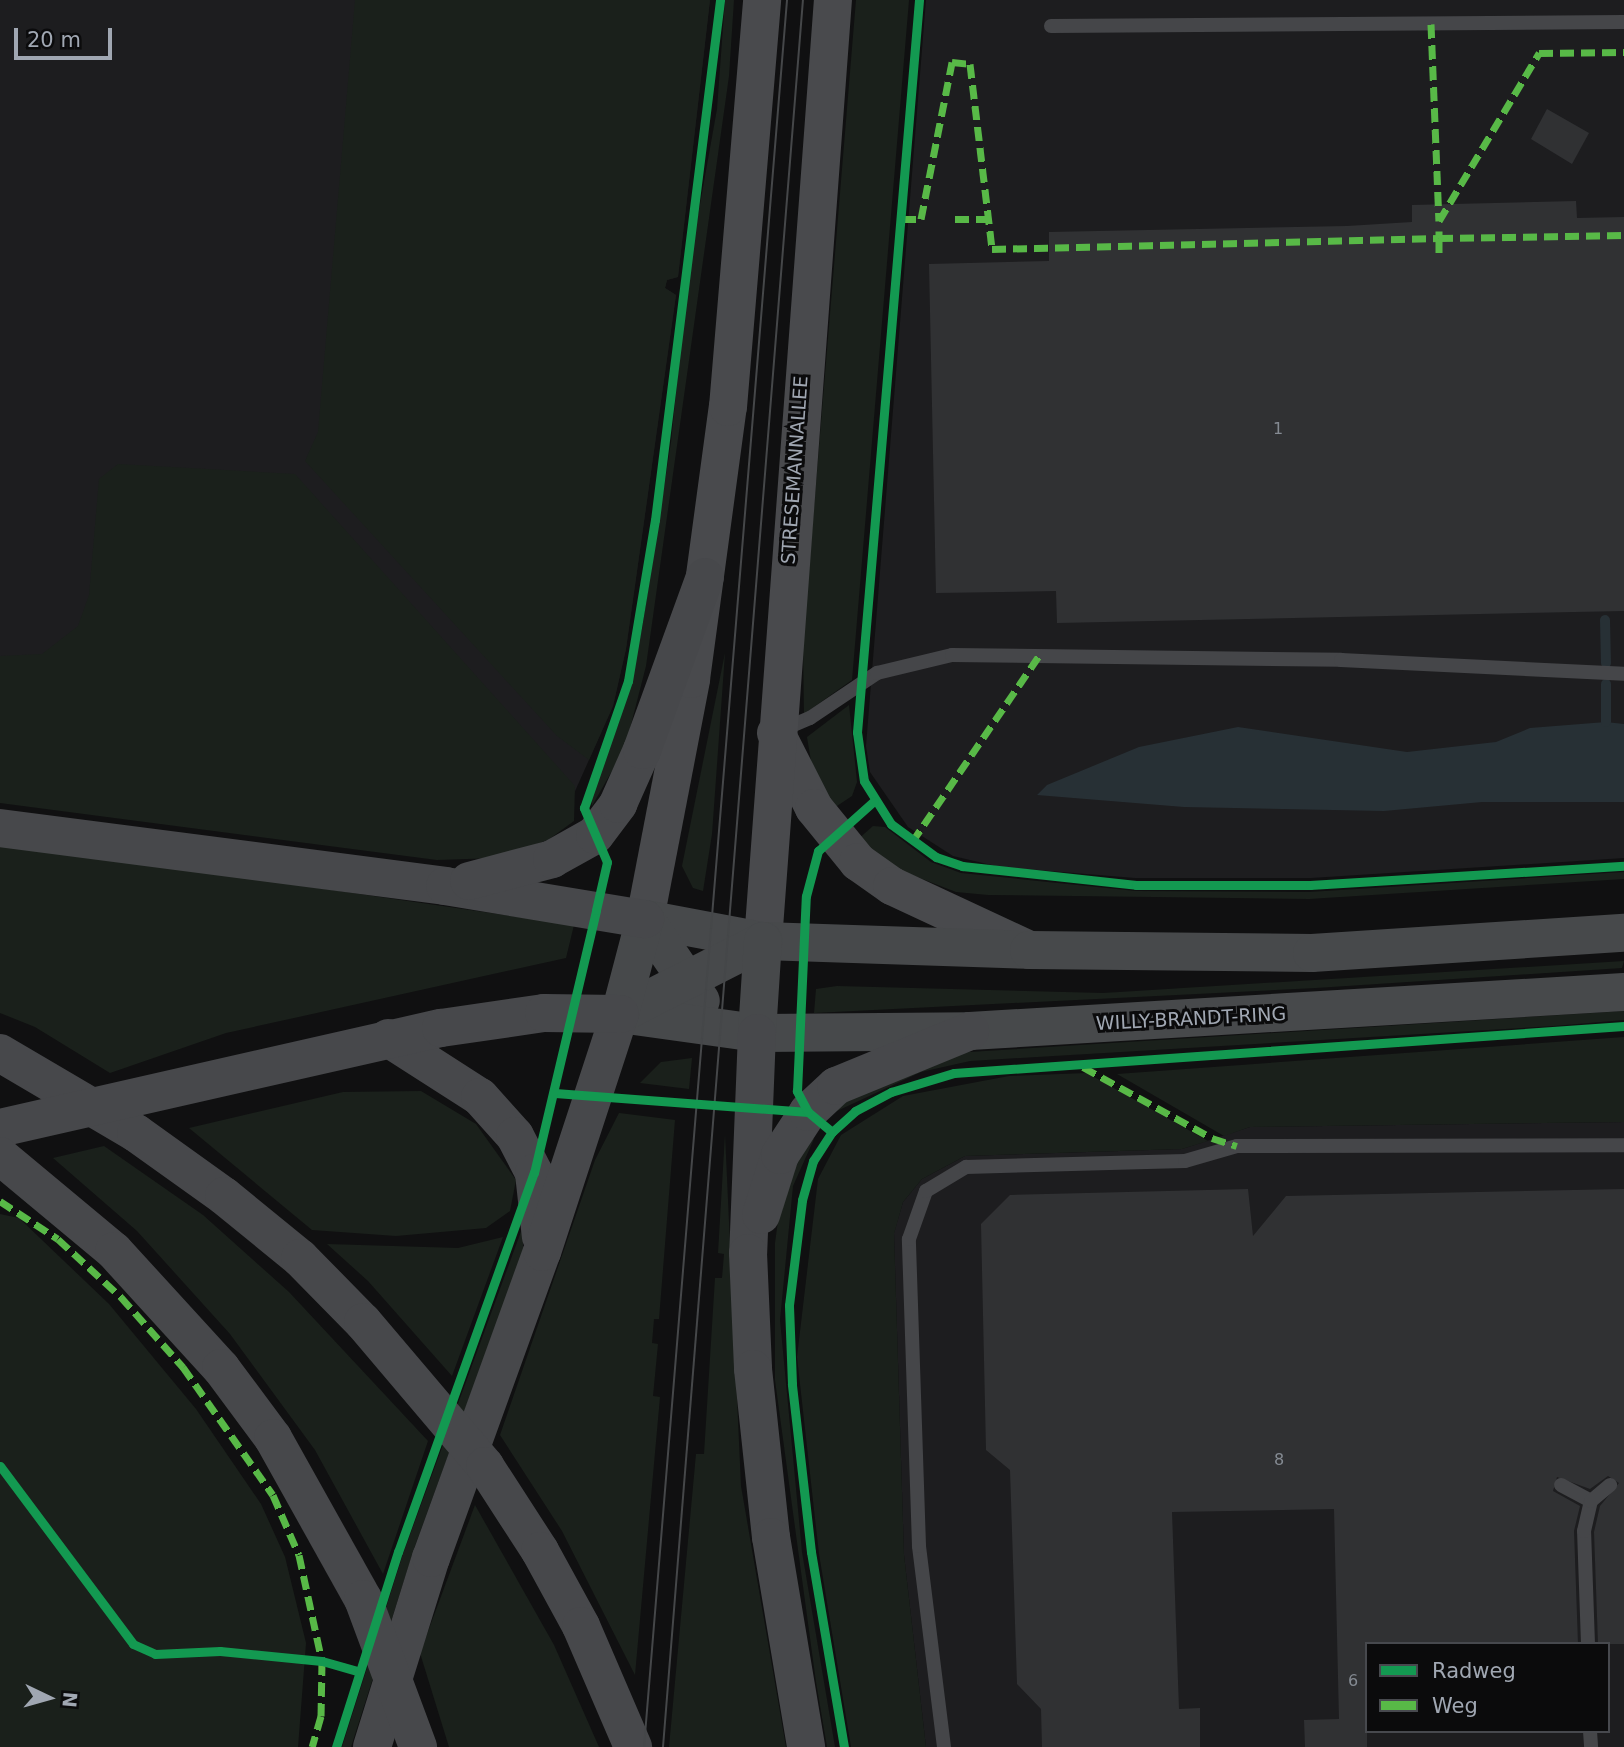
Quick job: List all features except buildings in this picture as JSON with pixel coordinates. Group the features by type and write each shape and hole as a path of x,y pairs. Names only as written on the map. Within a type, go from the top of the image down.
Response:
{"highway":[{"path":"444,886 552,859 595,835 618,804 642,750 705,577"},
{"path":"0,828 444,886 645,919"},
{"path":"0,1128 388,1038 544,1013 620,1014 542,1252 431,1558 372,1747"},
{"path":"739,1031 748,1253 771,1537 806,1747"},
{"path":"748,1253 780,1155 808,1112 836,1086 970,1031"},
{"path":"388,1038 480,1097 515,1136 534,1173 542,1252"},
{"path":"15,1060 136,1133 300,1258 426,1392 540,1551 581,1626 633,1747"},
{"path":"0,1156 114,1251 221,1368 273,1438 363,1599 418,1747"}],"main road":[{"path":"620,1014 645,919 705,577 727,407 762,0"},
{"name":"STRESEMANNALLEE","path":"739,1031 763,941 776,732 833,0"},
{"path":"776,732 814,808 858,862 892,886 1029,950"},
{"path":"645,919 763,941 1029,950 1312,953 1624,933"},
{"path":"645,919 687,981 739,1031"},
{"path":"620,1014 763,941"},
{"name":"WILLY-BRANDT-RING","path":"620,1014 739,1031 970,1031 1624,992"}],"lane":[{"path":"1051,26 1624,22"},
{"path":"776,732 810,718 877,673 952,655 1342,660 1624,674"},
{"path":"944,1747 918,1504 909,1239 926,1191 965,1167 1185,1161 1237,1146 1624,1145"},
{"path":"1561,1485 1591,1501"},
{"path":"1588,1642 1584,1531 1591,1501 1610,1485"}],"shaded area":[{"path":"0,0 710,0 678,277 667,280 665,288 676,295 626,649 613,706 564,816 0,796"},
{"path":"355,0 710,0 678,277 667,280 665,288 676,295 626,649 613,706 589,760 557,736 305,461 318,432"},
{"path":"725,0 734,0 729,76 646,666 625,748 592,806 590,791 619,723 642,629 671,442 689,266 717,109"},
{"path":"856,0 909,0 852,680 804,714 803,641"},
{"path":"926,0 1624,0 1624,858 1311,878 1135,878 1000,867 953,856 908,827 870,772 866,746"},
{"path":"118,464 295,474 575,786 574,821 548,840 497,858 437,860 0,803 0,656 42,654 78,626 89,595 99,479"},
{"path":"725,653 712,834 703,891 693,888 682,866"},
{"path":"849,705 857,782 852,796 831,810 812,767 807,737"},
{"path":"1606,722 1624,724 1624,802 1482,802 1384,811 1184,807 1037,795 1047,785 1139,747 1238,727 1407,752 1496,742 1530,728"},
{"path":"873,826 885,827 931,862 961,873 1136,891 1309,892 1624,872 1624,879 1309,899 988,895 956,892 899,870 856,841"},
{"path":"0,844 574,925 566,958 226,1033 110,1073 35,1027 0,1013"},
{"path":"1624,961 1622,968 1316,988 814,1013 816,989 837,986 1103,993"},
{"path":"1624,1011 1624,1020 1554,1026 970,1061 921,1072 837,1111 857,1087 953,1053"},
{"path":"1624,1037 1624,1122 1250,1127 1224,1136 1117,1074"},
{"path":"692,1058 689,1089 640,1083 661,1062"},
{"path":"1087,1073 1208,1141 1182,1149 965,1156 922,1179 903,1202 894,1234 904,1555 926,1747 851,1747 819,1554 797,1357 818,1179 841,1135 903,1096 1009,1076"},
{"path":"421,1091 476,1124 516,1180 510,1211 486,1228 396,1236 312,1230 189,1128 343,1092"},
{"path":"619,1113 675,1120 659,1319 654,1319 652,1343 658,1344 653,1396 660,1397 635,1675 562,1531 500,1435 595,1160"},
{"path":"1624,1122 1624,1747 926,1747 904,1555 894,1233 903,1202 922,1179 965,1156 1182,1149 1250,1127"},
{"path":"806,1133 814,1139 793,1186 780,1320 802,1552 835,1747 827,1747 816,1682 775,1380 775,1243 781,1199"},
{"path":"725,1134 741,1486 786,1747 669,1747 696,1454 704,1454 715,1278 722,1278 724,1254 718,1253"},
{"path":"104,1146 203,1215 289,1292 428,1441 383,1574 315,1450 230,1334 137,1231 53,1158"},
{"path":"0,1214 19,1218 109,1304 196,1409 261,1504 285,1557 306,1643 298,1747 0,1747"},
{"path":"523,1226 523,1251 415,1546 351,1747 342,1747 403,1554"},
{"path":"503,1237 452,1376 368,1281 327,1244 458,1248"},
{"path":"475,1505 554,1645 599,1747 449,1747 420,1653"}],"waterway":[{"path":"1605,620 1606,663"},
{"path":"1606,684 1606,722"}],"tram line":[{"path":"644,1747 787,0"},
{"path":"663,1747 803,0"}],"marked path":[{"path":"1431,24 1439,221 1539,53 1624,52"},
{"path":"902,219 921,219 952,62 970,64 992,249 1439,238 1439,254"},
{"path":"955,219 989,219"},
{"path":"1439,231 1439,238 1624,235"},
{"path":"912,842 1041,653"},
{"path":"1083,1067 1212,1138 1237,1146"},
{"path":"0,1201 58,1239 121,1297 183,1367 273,1495 299,1555 322,1661 321,1716 312,1747"}],"cycle path":[{"path":"336,1747 398,1552 534,1173 607,862 584,808 628,681 655,520 720,0"},
{"path":"919,0 857,732 864,781 891,824 936,857 962,866 1136,885 1310,885 1624,866"},
{"path":"832,1132 808,1112 797,1091 806,896 818,851 874,801"},
{"path":"844,1747 811,1552 792,1384 789,1305 802,1200 813,1161 832,1132 855,1111 891,1092 954,1073 1624,1026"},
{"path":"555,1093 808,1112"},
{"path":"0,1466 133,1644 155,1654 220,1651 322,1661 358,1671"}]}
